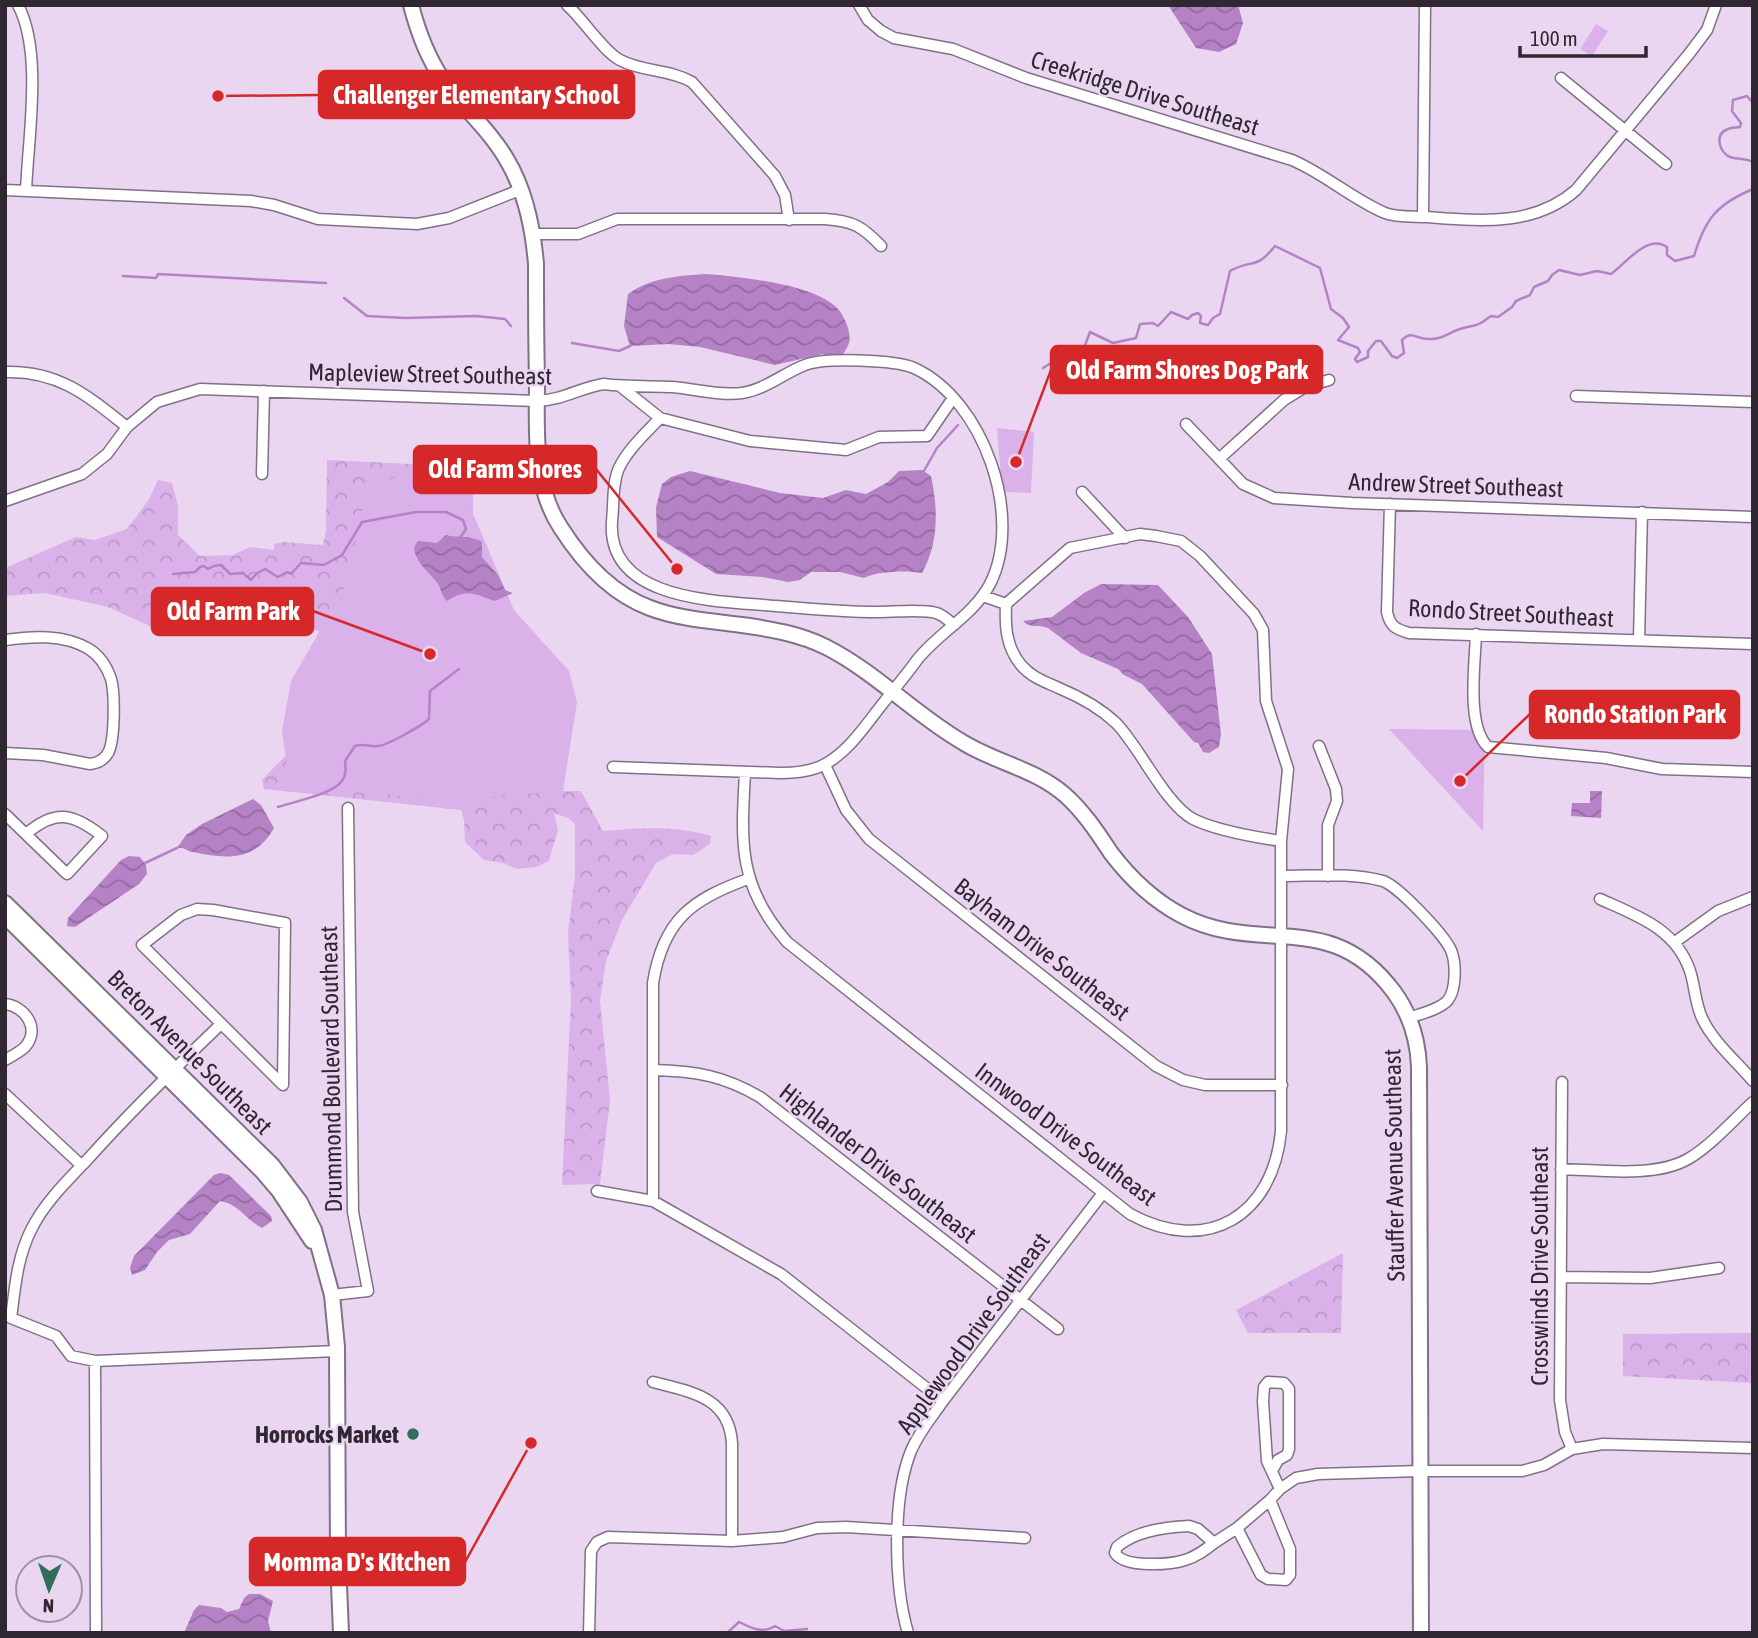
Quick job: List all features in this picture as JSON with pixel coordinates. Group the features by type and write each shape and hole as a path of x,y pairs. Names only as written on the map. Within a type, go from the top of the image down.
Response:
{"street":[{"path":"18,5 25,19 32,46 26,191"},
{"path":"567,5 616,58 673,73 692,82 775,176 785,195 789,220"},
{"name":"Creekridge Drive Southeast","path":"859,5 868,20 881,32 894,38 953,49 1026,78 1292,160 1318,172 1388,214 1508,219 1546,209 1576,191 1707,30 1716,5"},
{"path":"1423,216 1425,5"},
{"name":"Stauffer Avenue Southeast","path":"412,6 424,45 442,78 493,138 522,189 534,234 536,264 538,461 547,500 559,526 579,554 600,576 649,608 684,617 793,634 846,657 965,744 1034,774 1059,791 1081,811 1133,879 1166,906 1214,928 1243,934 1323,940 1362,959 1384,979 1409,1018 1419,1055 1421,1633"},
{"path":"1561,78 1666,164"},
{"path":"5,190 251,201 274,205 318,219 417,223 449,218 522,189"},
{"path":"534,234 578,234 617,219 844,220 867,232 881,246"},
{"name":"Mapleview Street Southeast","path":"5,501 82,474 107,454 127,427 157,402 200,389 537,401 566,398 585,387 604,384 741,393 805,365 821,361 904,364 930,377 953,398 982,440 993,468 1003,523 1000,555 983,596"},
{"path":"5,372 38,374 74,387 127,427"},
{"path":"1219,459 1284,400 1305,387 1329,380"},
{"path":"620,386 660,418 750,441 846,450 879,437 927,436 953,398"},
{"path":"261,474 264,391"},
{"path":"1576,396 1753,402"},
{"path":"660,418 640,438 619,468 615,485 611,539 619,559 633,574 681,595 714,601 831,611 937,613 954,625"},
{"name":"Andrew Street Southeast","path":"1186,424 1243,484 1274,498 1753,517"},
{"path":"1082,492 1125,538"},
{"name":"Rondo Street Southeast","path":"1390,504 1387,612 1389,622 1396,629 1409,633 1753,644"},
{"path":"1639,640 1642,512"},
{"name":"Innwood Drive Southeast","path":"745,773 742,831 748,879 769,920 787,942 1130,1214 1164,1229 1192,1231 1229,1221 1253,1203 1270,1179 1279,1150 1282,1085 1281,841 1287,769 1266,701 1263,630 1254,614 1200,556 1181,541 1140,534 1070,548 1006,604"},
{"path":"613,767 792,773 825,765 858,735 923,653 983,596 1006,604 1005,627 1010,647 1020,664 1038,680 1082,699 1116,723 1161,785 1192,818 1252,837 1281,841"},
{"path":"1476,634 1474,708 1481,741 1489,747 1606,758 1662,769 1753,772"},
{"path":"5,640 29,636 69,641 90,650 100,659 111,679 113,691 111,746 106,756 98,762 90,764 43,755 5,753"},
{"path":"1319,746 1336,789 1337,801 1328,825 1328,876"},
{"name":"Bayham Drive Southeast","path":"825,765 846,810 869,839 1156,1066 1183,1080 1205,1085 1282,1085"},
{"name":"Drummond Boulevard Southeast","path":"332,1294 368,1291 352,1212 348,808"},
{"path":"5,814 67,874 102,836 87,823 55,817 41,820 26,834"},
{"path":"1281,876 1367,878 1392,886 1450,947 1454,983 1447,1003 1409,1018"},
{"path":"653,1201 653,983 660,953 680,918 694,905 716,890 748,879"},
{"path":"1675,942 1718,911 1753,897"},
{"path":"1601,899 1643,918 1675,942 1689,969 1702,1017 1716,1038 1753,1081"},
{"name":"Breton Avenue Southeast","path":"5,903 271,1181 320,1251 332,1294 337,1352 341,1633"},
{"path":"197,909 285,923 283,1086 220,1025 142,944 181,915 197,909"},
{"name":"Breton Avenue Southeast","path":"5,916 169,1073"},
{"path":"5,1004 16,1005 23,1010 31,1032 27,1046 5,1060"},
{"path":"220,1025 169,1073 61,1187 30,1231 17,1265 11,1318 55,1336 71,1356 96,1361 337,1352"},
{"name":"Highlander Drive Southeast","path":"654,1070 708,1074 736,1083 760,1097 1058,1329"},
{"name":"Crosswinds Drive Southeast","path":"1562,1082 1560,1400 1565,1432 1572,1449"},
{"path":"5,1094 81,1166"},
{"path":"1561,1169 1654,1170 1683,1161 1713,1139 1753,1102"},
{"path":"597,1191 653,1201 780,1274 943,1401"},
{"name":"Applewood Drive Southeast","path":"908,1633 902,1611 898,1530 904,1473 911,1452 919,1434 943,1401 1103,1193"},
{"path":"1561,1277 1639,1278 1719,1268"},
{"path":"96,1361 96,1633"},
{"path":"1273,1469 1289,1450 1289,1390 1284,1383 1275,1381 1268,1382 1264,1387 1263,1401 1267,1461 1280,1489"},
{"path":"653,1382 702,1397 718,1406 725,1415 731,1428 732,1443 732,1542"},
{"path":"1214,1543 1198,1529 1176,1527 1133,1536 1117,1547 1115,1553 1124,1561 1160,1564 1185,1561 1198,1555 1237,1528 1296,1478 1318,1474 1522,1471 1544,1465 1572,1449 1614,1444 1753,1448"},
{"path":"1237,1528 1261,1575 1268,1579 1286,1580 1290,1575 1290,1549 1270,1500"},
{"path":"589,1633 591,1551 597,1542 608,1537 732,1542 783,1536 817,1528 1025,1538"}],"green space":[{"path":"1596,24 1608,31 1592,56 1580,49"},
{"path":"997,428 1034,432 1031,493 1002,492"},
{"path":"327,460 473,467 473,524 518,791 581,791 603,831 670,829 711,836 710,844 693,855 673,854 656,863 622,920 606,961 600,1001 610,1100 600,1184 562,1185 571,999 568,933 575,876 575,824 554,813 558,830 549,861 536,867 517,869 503,863 484,860 465,842 461,810 264,789 262,780 284,757 303,743 319,631 272,619 175,623 154,628 108,607 45,593 5,596 5,568 76,537 95,540 127,529 148,501 158,480 172,483 178,506 178,535 200,556 233,555 250,547 274,550 274,544 283,542 323,545 326,530"},
{"path":"402,474 450,492 475,518 514,610 569,671 577,702 563,791 451,800 290,787 282,731 291,681 346,585 367,490"},
{"path":"1389,729 1485,730 1483,831"},
{"path":"1343,1253 1341,1333 1248,1333 1236,1310"},
{"path":"1753,1333 1753,1383 1623,1376 1623,1334"}],"water":[{"path":"1168,5 1238,5 1243,23 1236,44 1219,52 1196,48"},
{"path":"707,274 776,283 827,300 841,313 848,328 847,347 843,354 822,354 775,365 700,347 668,344 630,346 624,326 628,294 656,281"},
{"path":"922,470 931,476 936,526 932,550 922,573 892,572 864,578 840,572 811,572 800,580 788,582 763,577 716,574 657,537 656,507 662,484 671,477 690,471 780,493 823,498 846,490 866,494 888,482 899,471"},
{"path":"446,535 482,542 482,557 498,575 505,590 513,593 495,601 467,593 447,601 438,583 419,561 414,547 418,541 437,543"},
{"path":"1101,584 1158,585 1188,617 1212,654 1221,735 1219,747 1209,753 1203,752 1198,743 1194,742 1142,684 1118,669 1081,653 1048,628 1029,625 1023,621 1052,617"},
{"path":"1590,791 1602,791 1601,818 1571,816 1572,803 1590,803"},
{"path":"253,799 261,805 274,828 258,847 239,855 228,856 177,848 186,835 202,824"},
{"path":"129,856 140,857 146,865 147,874 139,884 75,927 67,926 68,918 121,860"},
{"path":"214,1175 229,1175 271,1216 272,1221 262,1228 237,1208 220,1201 190,1234 169,1240 145,1270 132,1275 130,1268 134,1256"},
{"path":"249,1594 260,1594 273,1601 268,1621 271,1633 184,1633 199,1605 221,1608 227,1612 239,1609"}],"waterway":[{"path":"1753,103 1747,96 1733,100 1732,111 1741,123 1740,127 1724,131 1720,139 1726,155 1753,162"},
{"path":"1043,368 1084,348 1090,332 1113,343 1136,338 1140,324 1153,323 1158,326 1171,312 1188,319 1198,313 1201,316 1200,323 1208,325 1220,314 1230,271 1263,259 1275,246 1320,268 1331,309 1343,318 1349,327 1338,340 1358,348 1360,352 1355,359 1357,362 1368,357 1368,351 1376,341 1381,341 1392,356 1397,358 1404,353 1402,340 1405,337 1411,335 1433,339 1479,324 1491,316 1498,317 1516,301 1530,295 1534,287 1548,281 1559,270 1580,275 1597,271 1611,274 1637,252 1652,244 1667,247 1667,255 1675,261 1694,256 1703,232 1714,214 1730,201 1753,189"},
{"path":"123,276 156,278 158,274 326,283"},
{"path":"344,298 367,316 476,316 505,319 511,326"},
{"path":"572,343 619,351 630,346"},
{"path":"924,471 937,448 958,425"},
{"path":"173,574 195,572 204,566 208,569 221,565 230,574 243,573 251,580 265,569 278,577 287,572 291,574 301,563 324,565 342,555 362,522 416,512 446,512 463,520 466,529 460,538"},
{"path":"278,807 321,794 336,786 344,778 345,761 355,746 382,745 429,719 430,691 459,669"},
{"path":"145,863 177,848"},
{"path":"727,1633 739,1622 762,1630 775,1626 784,1631 807,1629"}],"place":[{"name":"Challenger Elementary School","path":"218,96"},
{"name":"Old Farm Shores Dog Park","path":"1016,462"},
{"name":"Old Farm Shores","path":"677,569"},
{"name":"Old Farm Park","path":"430,654"},
{"name":"Rondo Station Park","path":"1460,781"},
{"name":"Horrocks Market","path":"413,1434"},
{"name":"Momma D's Kitchen","path":"531,1443"}]}
